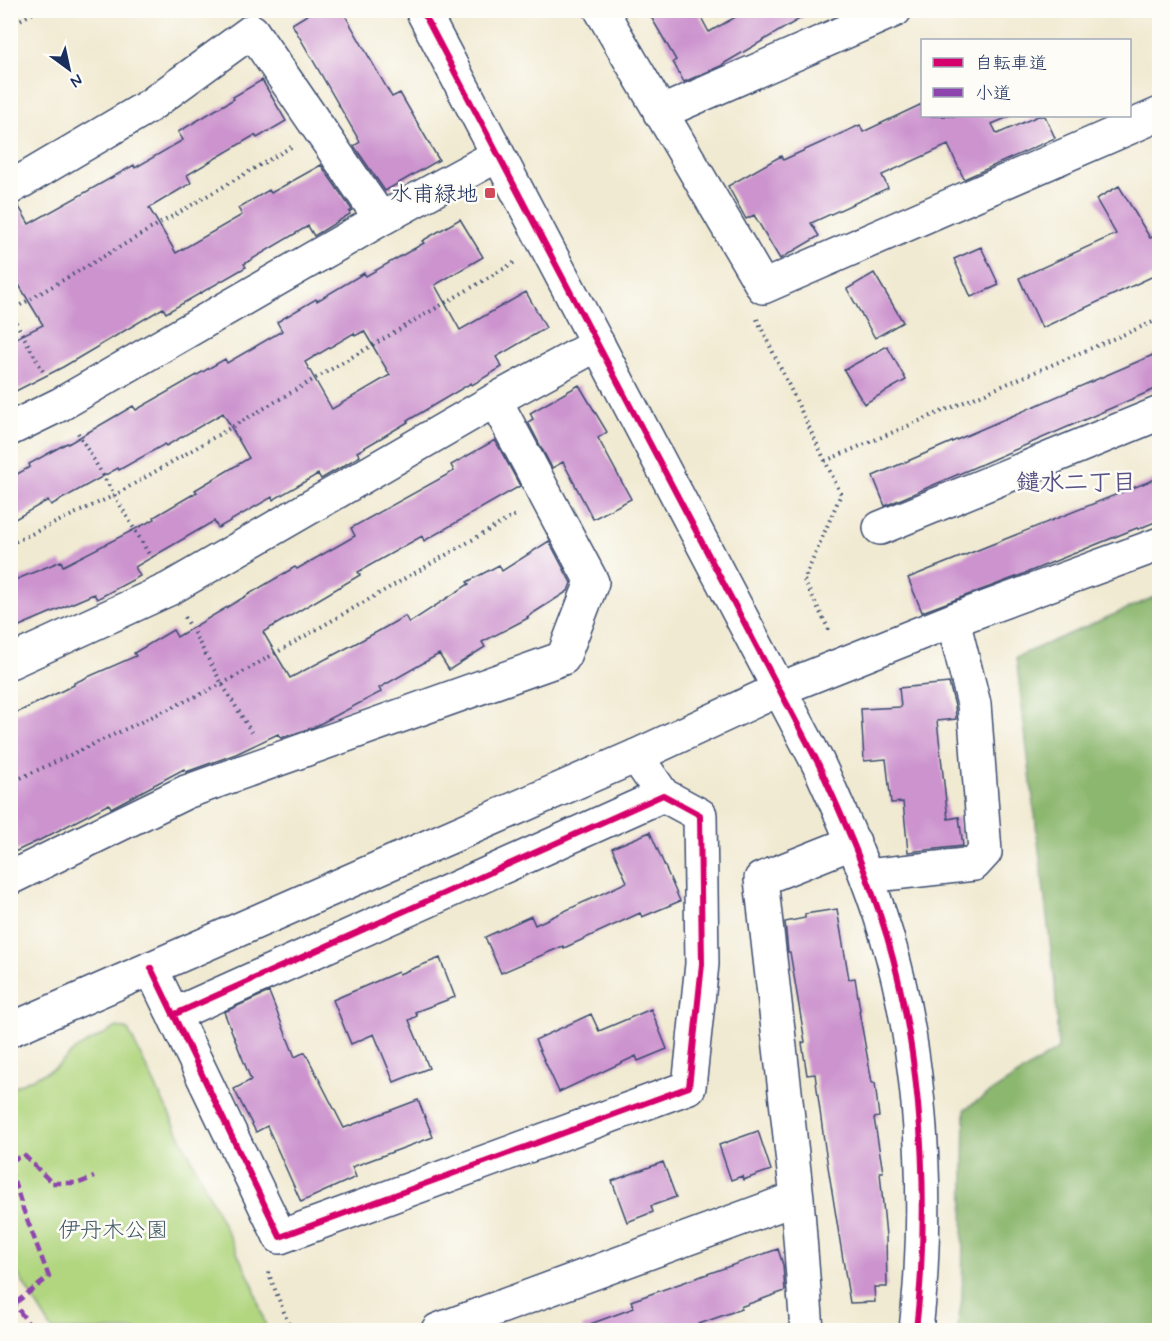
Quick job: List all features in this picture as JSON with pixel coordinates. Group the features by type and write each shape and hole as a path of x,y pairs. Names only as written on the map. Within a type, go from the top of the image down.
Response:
{"street":[{"path":"422,10 780,689 818,763 867,876 887,937 902,996 914,1069 921,1144 923,1200 921,1272 916,1330"},
{"path":"601,10 763,287 1160,114"},
{"path":"660,112 895,10"},
{"path":"10,188 149,106 252,31 381,219"},
{"path":"10,429 61,405 381,219 498,154"},
{"path":"10,662 170,589 495,400 598,344"},
{"path":"10,878 186,792 563,658 592,582 495,400"},
{"path":"880,528 1160,413"},
{"path":"10,1030 636,756 780,689 953,620 1160,544"},
{"path":"867,876 974,864 985,852 974,704 953,620"},
{"path":"151,968 280,1237 689,1087 702,964 700,815 663,795 636,756"},
{"path":"173,1015 663,795"},
{"path":"810,1330 761,879 854,842"},
{"path":"438,1330 797,1198"}],"path":[{"path":"10,25 39,10"},
{"path":"269,761 61,405 10,311 320,130"},
{"path":"10,544 115,495 520,259"},
{"path":"763,287 755,313 841,494 804,580 845,663"},
{"path":"825,461 1160,319"},
{"path":"10,783 222,684 546,497"},
{"path":"268,1272 291,1330"}],"green space":[{"path":"1159,595 1159,1330 957,1330 962,1299 965,1109 1058,1049 1055,984 1016,657"},
{"name":"伊丹木公園","path":"117,1027 128,1030 253,1285 267,1330 52,1330 11,1263 11,1088 55,1068 76,1049"}],"building":[{"path":"315,10 342,10 392,97 400,93 439,160 385,191 354,146 360,142 292,24"},
{"path":"647,10 697,10 709,32 748,10 815,10 723,65 684,82 673,62 676,60"},
{"path":"262,80 286,121 257,138 255,135 187,175 191,183 149,208 176,253 242,215 238,208 269,190 271,193 321,165 352,210 350,214 314,236 308,226 244,264 246,267 166,313 163,308 63,367 10,394 10,341 43,325 10,270 10,207 18,205 29,224 183,140 178,132"},
{"path":"921,104 921,117 1009,117 992,124 997,134 1036,117 1045,117 1055,138 964,179 948,145 882,175 888,188 811,223 819,236 780,259 754,215 746,219 728,186 781,156 783,160 860,125 863,132"},
{"path":"1119,186 1150,238 1160,234 1160,273 1042,328 1019,278 1116,234 1096,199"},
{"path":"460,219 483,257 435,285 460,330 526,292 546,328 496,357 502,367 407,421 357,452 360,456 321,479 318,474 218,528 214,521 135,567 140,576 97,599 94,594 10,630 10,582 61,561 63,566 155,519 154,517 197,492 195,490 249,458 223,413 166,446 165,444 119,470 118,468 51,505 48,500 10,522 10,478 30,467 29,464 133,406 136,410 225,359 227,363 282,331 277,322 364,273 366,276 424,243 422,241","holes":["364,331 390,375 332,409 305,362 354,333 355,336"]},
{"path":"981,247 999,285 971,297 954,259"},
{"path":"874,273 903,322 875,338 847,289"},
{"path":"887,346 906,380 864,404 844,370"},
{"path":"1160,352 1160,387 885,506 873,476"},
{"path":"579,385 607,432 598,438 631,499 593,519 563,462 552,468 528,422 533,419 530,413"},
{"path":"495,440 520,486 424,541 422,536 358,572 360,575 263,632 290,678 405,616 409,623 469,584 467,582 499,565 502,571 549,541 571,583 568,591 528,618 482,642 485,647 449,670 439,654 379,688 381,692 314,727 281,738 278,734 236,754 186,772 184,769 111,808 109,804 10,854 10,716 74,683 136,656 134,653 173,630 177,637 295,567 297,569 355,536 351,528 454,471 451,465"},
{"path":"1160,477 1160,520 922,612 908,578"},
{"path":"949,683 956,719 937,721 948,819 959,817 963,846 908,852 903,802 891,803 886,759 864,761 861,709 901,707 899,688"},
{"path":"650,832 680,901 642,917 640,913 564,948 563,946 501,973 485,937 531,916 535,925 627,882 612,848"},
{"path":"837,909 849,979 855,978 872,1083 875,1083 879,1117 874,1118 883,1172 880,1172 886,1236 887,1287 874,1287 875,1302 850,1303 815,1074 807,1075 802,1043 805,1042 790,952 788,952 785,922 805,918 805,914"},
{"path":"440,958 455,997 415,1012 417,1016 409,1020 429,1068 394,1082 374,1034 351,1044 333,1000 398,972 399,974"},
{"path":"269,992 295,1057 305,1052 344,1128 418,1100 433,1137 352,1167 356,1177 301,1202 267,1126 256,1132 234,1089 251,1080 224,1012"},
{"path":"651,1009 667,1049 638,1061 636,1056 559,1092 535,1040 591,1014 599,1031"},
{"path":"758,1131 771,1170 743,1180 742,1176 731,1180 719,1145"},
{"path":"663,1162 676,1197 651,1206 653,1212 627,1222 612,1181"},
{"path":"778,1249 783,1265 785,1291 682,1330 583,1330 582,1327 634,1308 631,1301"}],"marked path":[{"path":"10,1160 25,1156 52,1183 79,1183 94,1177"},
{"path":"10,1168 49,1277 14,1304"},
{"path":"11,1299 33,1330"}],"cycle path":[{"path":"422,10 818,763 864,871 898,977 918,1102 923,1230 916,1330"},
{"path":"151,968 280,1237 689,1087 702,964 700,815 663,795 173,1015"}],"place":[{"name":"水甫緑地","path":"490,193"}],"district":[{"name":"鑓水二丁目","path":"1076,482"}]}
